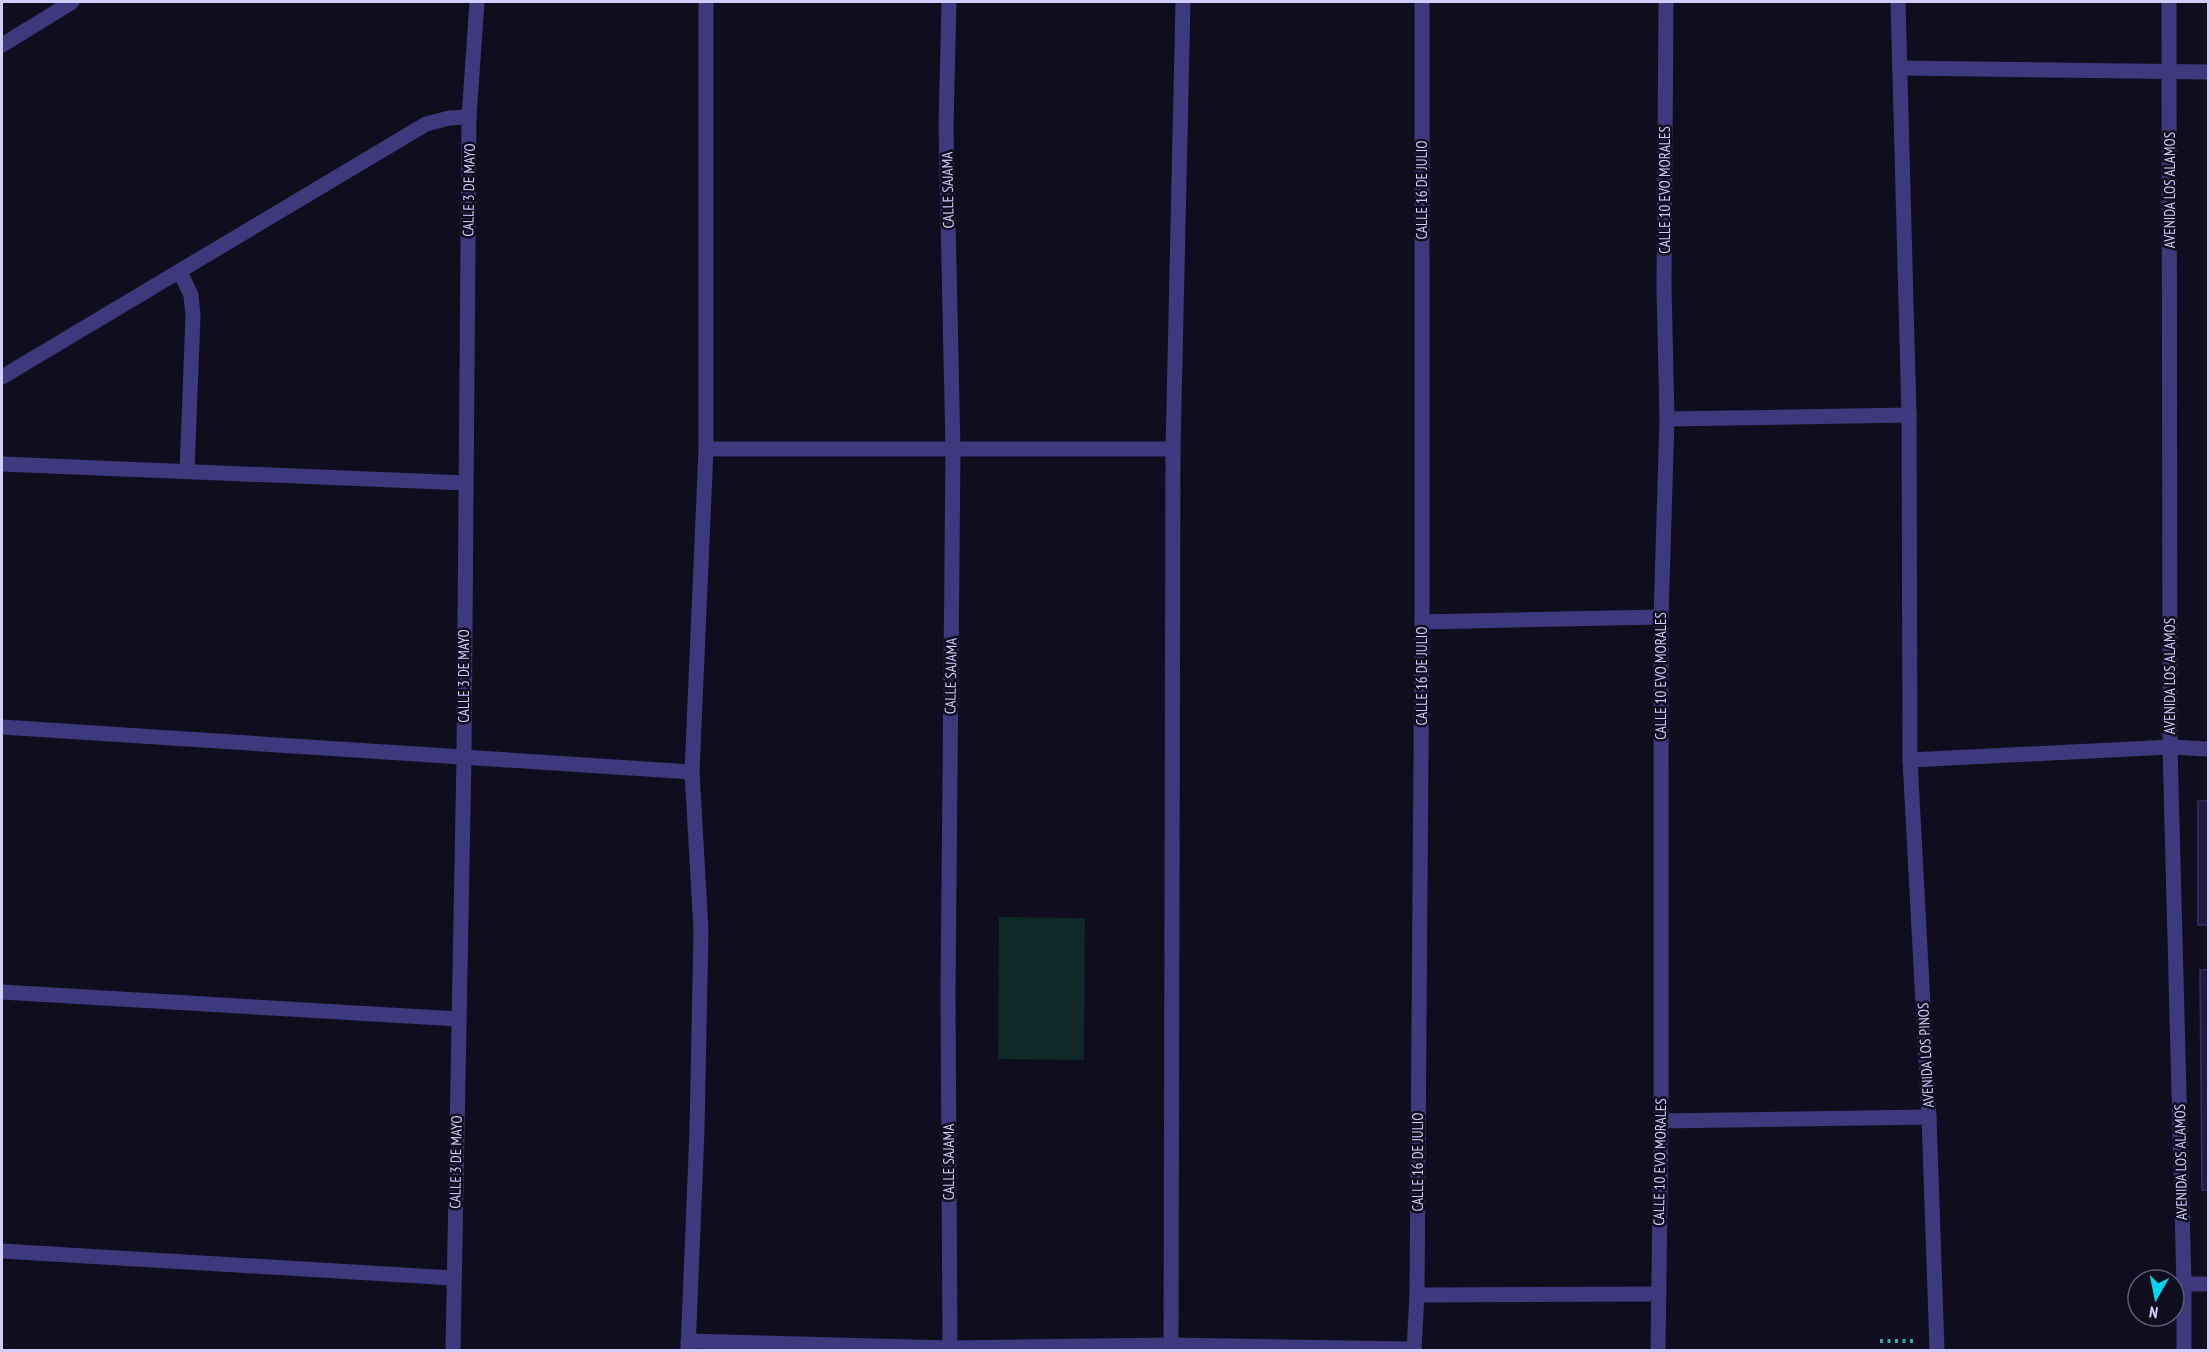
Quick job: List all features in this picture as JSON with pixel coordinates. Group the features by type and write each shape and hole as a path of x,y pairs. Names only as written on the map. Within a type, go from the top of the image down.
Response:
{"street":[{"path":"2,45 72,2"},
{"name":"CALLE 3 DE MAYO","path":"453,1350 464,756 469,117 477,2"},
{"path":"706,2 706,450 692,772 701,930 697,1130 688,1346 1414,1350"},
{"name":"CALLE SAJAMA","path":"949,2 946,126 953,450 948,992 950,1349"},
{"path":"1171,1348 1173,449 1183,2"},
{"name":"CALLE 16 DE JULIO","path":"1414,1350 1417,1295 1422,622 1422,2"},
{"name":"CALLE 10 EVO MORALES","path":"1658,1350 1661,1121 1660,617 1667,419 1664,288 1666,2"},
{"name":"AVENIDA LOS PINOS","path":"1898,2 1909,416 1910,760 1929,1117 1936,1350"},
{"name":"AVENIDA LOS ALAMOS","path":"2169,2 2170,747 2184,1268"},
{"path":"1900,68 2208,72"},
{"path":"2,377 426,124 449,118 469,117"},
{"path":"180,272 191,295 193,316 187,471"},
{"path":"1667,419 1909,416"},
{"path":"706,450 1173,449"},
{"path":"2,464 466,483"},
{"path":"1422,622 1660,617"},
{"path":"2,727 692,772"},
{"path":"1910,760 2170,747 2208,749"},
{"path":"2,992 458,1019"},
{"path":"1661,1121 1929,1117"},
{"path":"2,1251 453,1278"},
{"path":"2186,1284 2208,1284"},
{"path":"1417,1295 1659,1294"},
{"name":"AVENIDA LOS ALAMOS","path":"2184,1328 2184,1350"}],"green space":[{"path":"999,917 1085,918 1084,1060 998,1059"}],"building":[{"path":"2198,801 2208,801 2208,925 2198,925"},
{"path":"2200,970 2208,970 2208,1190 2202,1190"}]}
